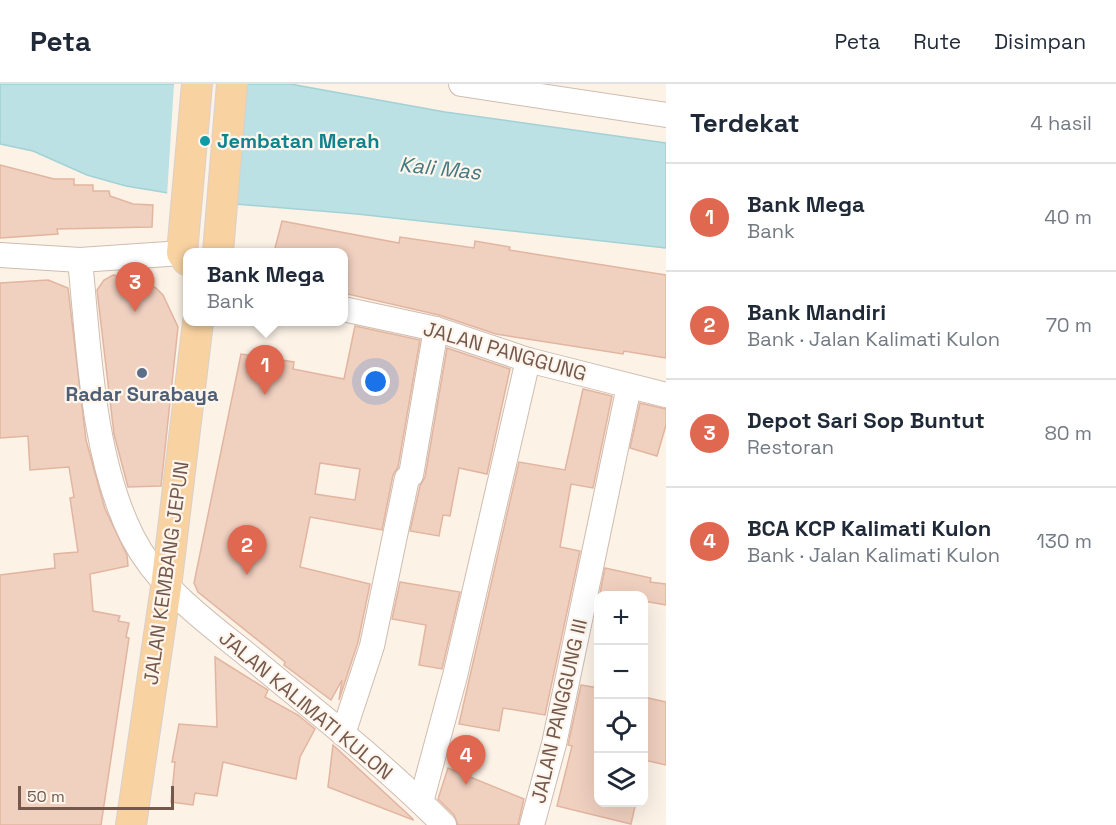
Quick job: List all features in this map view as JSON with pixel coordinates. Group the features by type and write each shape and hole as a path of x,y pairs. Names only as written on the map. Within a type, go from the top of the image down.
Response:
{"main road":[{"path":"185,248 186,199 197,84"},
{"path":"218,248 232,84"},
{"name":"JALAN KEMBANG JEPUN","path":"131,825 166,587 197,326"}],"street":[{"path":"461,84 666,115"},
{"path":"0,255 80,260 183,256"},
{"name":"JALAN KALIMATI KULON","path":"80,260 90,353 107,461 118,502 133,537 166,587 343,734 444,825"},
{"name":"JALAN PANGGUNG","path":"348,310 436,329 528,360 666,395"},
{"path":"343,734 372,646 407,478 411,475 436,329"},
{"path":"421,802 455,676 528,360"},
{"name":"JALAN PANGGUNG III","path":"532,825 554,744 630,386"}],"water":[{"name":"Kali Mas","path":"0,84 290,84 445,112 666,143 666,248 357,214 235,204 126,186 87,175 33,151 0,144"}],"pier":[{"name":"Jembatan Merah","path":"174,84 245,84 222,203 167,196"}],"building":[{"path":"0,165 54,179 74,179 74,185 93,185 93,191 109,191 110,196 133,204 153,205 152,227 57,229 58,234 0,238"},
{"path":"282,221 399,243 400,237 474,248 475,241 510,247 509,250 666,275 666,358 624,351 623,354 496,334 439,315 348,294 348,248 275,248"},
{"path":"113,275 143,281 156,288 163,295 178,327 161,486 128,487 114,434 97,290 104,280"},
{"path":"48,280 68,288 86,440 105,509 127,555 128,566 90,574 93,611 120,616 118,621 129,623 126,637 129,638 101,825 0,825 0,575 55,568 54,554 78,552 70,498 74,497 69,467 30,470 28,436 0,438 0,283"},
{"path":"355,326 420,340 398,467 393,475 382,530 310,517 300,567 370,584 358,642 339,700 342,680 331,700 284,665 285,662 198,592 194,583 241,354 294,362 293,369 344,379","holes":["320,463 360,469 355,500 315,494"]},
{"path":"447,348 510,369 487,474 459,468 450,516 443,515 439,536 410,531 420,486 425,477"},
{"path":"583,389 612,396 593,488 571,484 560,547 580,551 545,715 503,708 499,731 459,724 519,462 565,470"},
{"path":"640,403 666,409 666,425 657,456 630,448"},
{"path":"605,568 651,578 650,582 666,584 666,605 648,602 648,591 600,591"},
{"path":"400,582 460,592 442,669 419,665 426,625 392,619"},
{"path":"215,657 268,690 265,697 298,715 315,729 300,757 296,779 223,762 217,796 195,793 193,805 171,802 175,762 172,762 179,724 217,727"},
{"path":"581,685 594,687 594,807 635,807 631,824 557,806 572,746 568,745"},
{"path":"648,698 666,702 666,765 648,761"},
{"path":"333,745 413,819 413,820 328,787"},
{"path":"448,768 524,799 518,825 458,825 454,815 438,799"}],"place":[{"name":"Jembatan Merah","path":"205,141"},
{"name":"Depot Sari Sop Buntut","path":"135,312"},
{"name":"Radar Surabaya","path":"142,373"},
{"name":"Bank Mega","path":"265,395"},
{"name":"Bank Mandiri","path":"247,575"},
{"name":"BCA KCP Kalimati Kulon","path":"466,785"}]}
